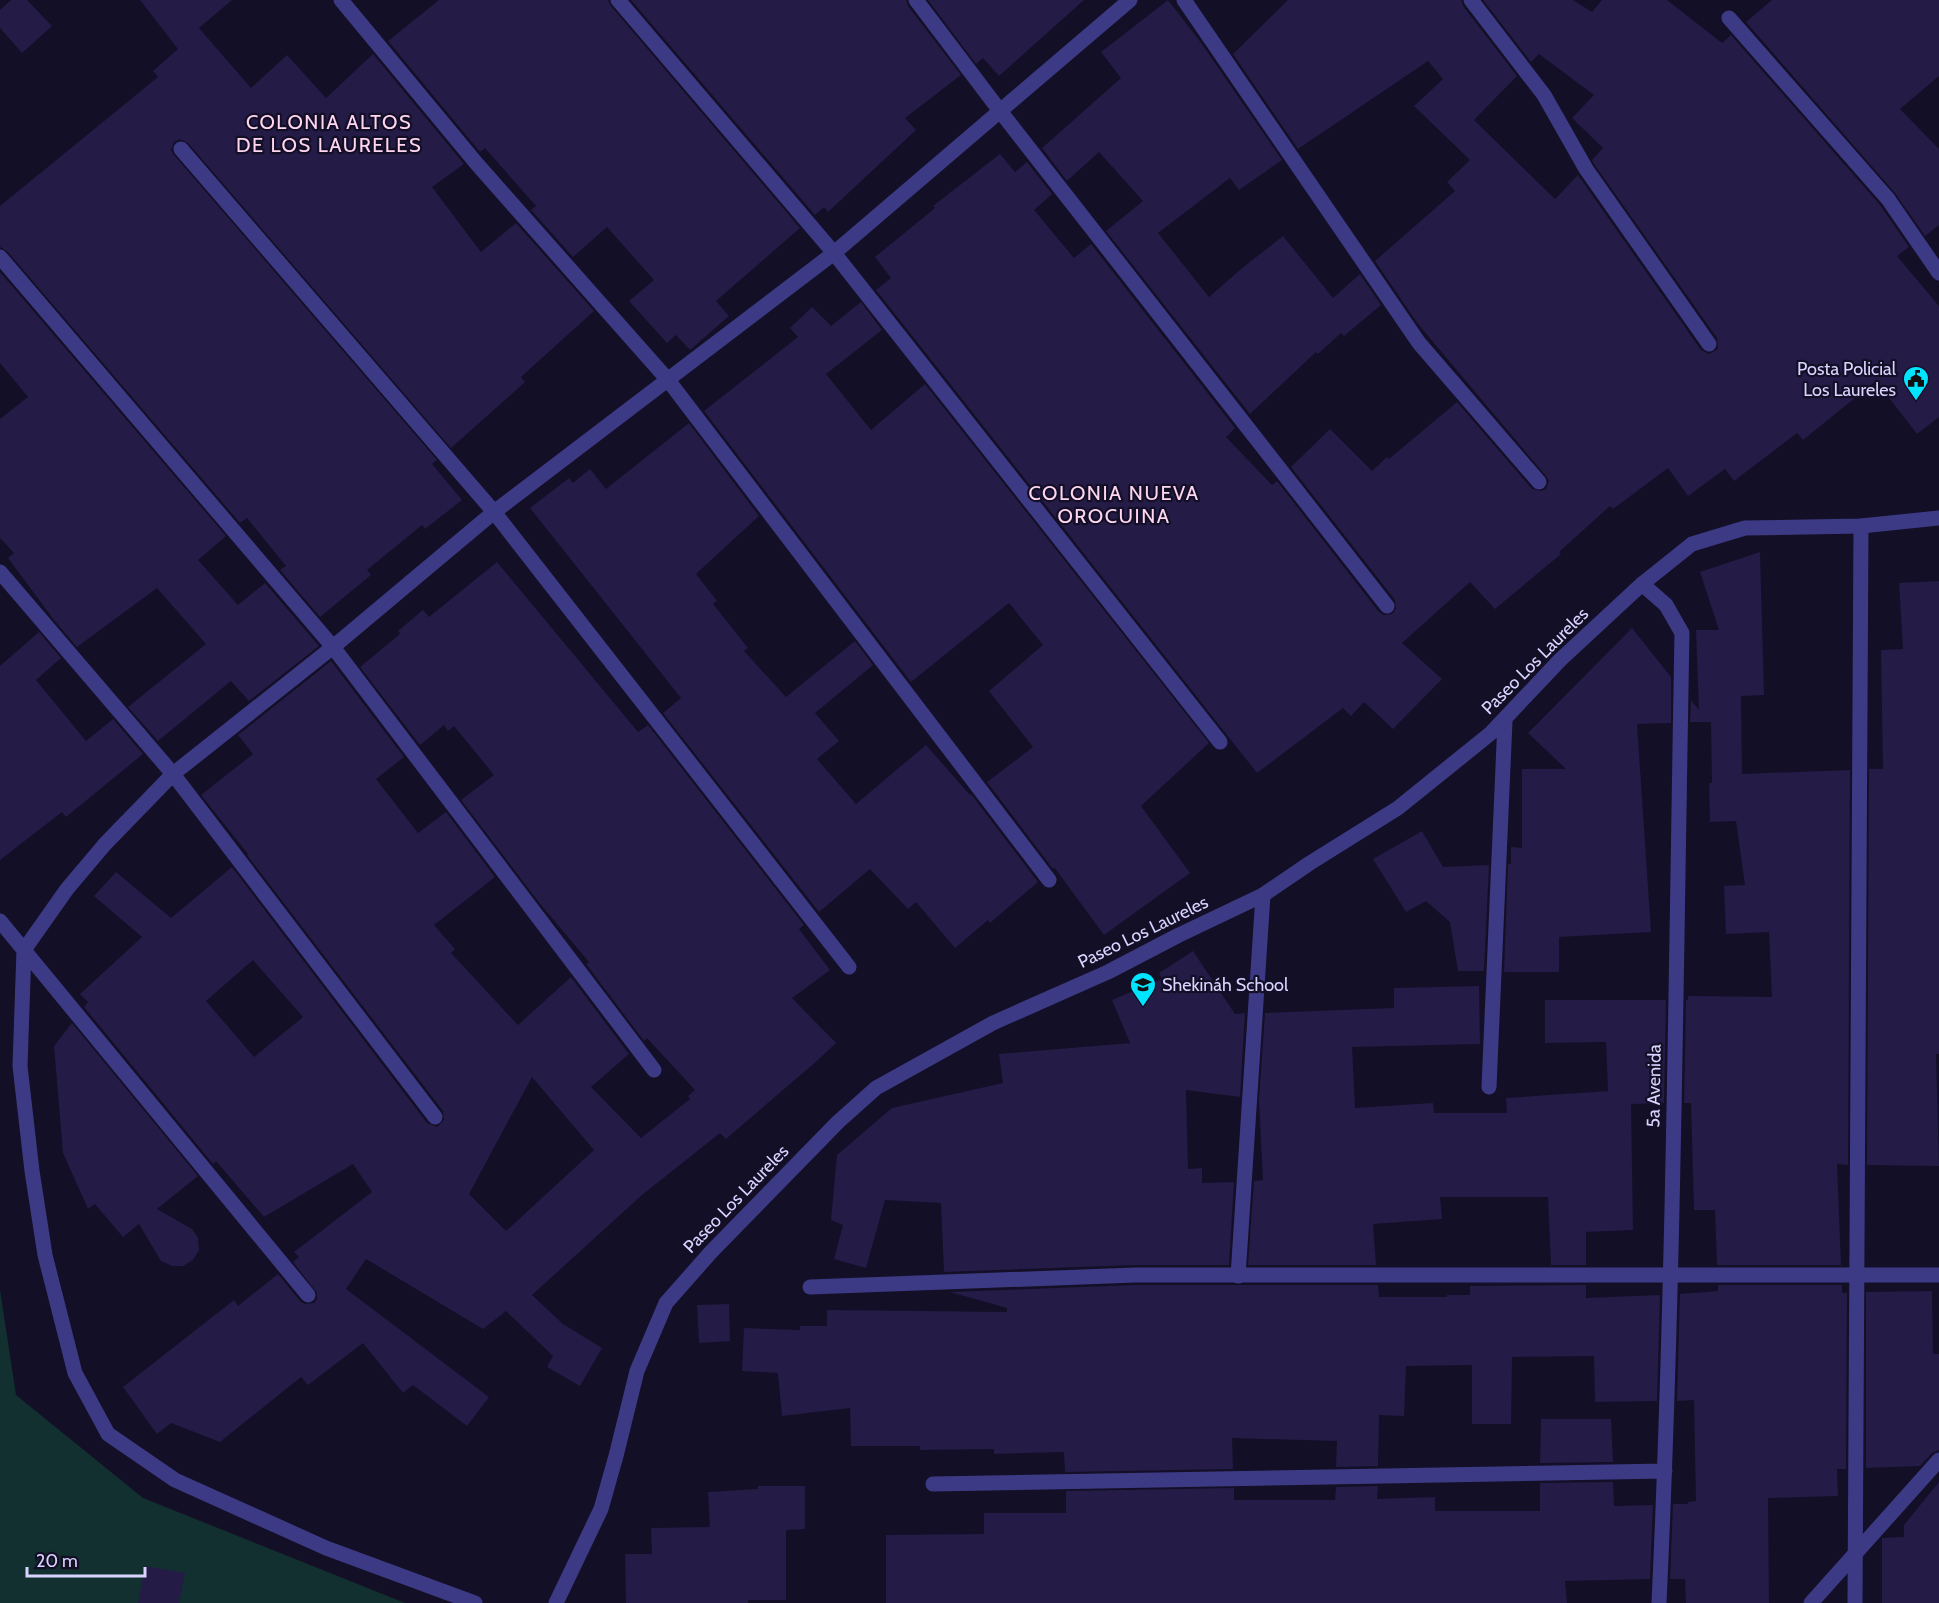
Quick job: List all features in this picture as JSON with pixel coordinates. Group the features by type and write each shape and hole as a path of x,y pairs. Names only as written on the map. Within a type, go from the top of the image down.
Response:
{"street":[{"path":"341,0 477,164 668,380 1049,880"},
{"path":"618,0 834,253 1220,742"},
{"path":"916,0 1387,606"},
{"path":"475,1603 326,1548 175,1480 108,1434 75,1373 45,1255 32,1172 20,1066 24,950 68,889 105,844 172,774 333,646 494,512 834,253 1130,0"},
{"path":"1184,0 1419,343 1539,483"},
{"path":"1471,0 1544,95 1586,169 1709,344"},
{"path":"1729,18 1888,199 1939,273"},
{"path":"181,149 494,512 849,967"},
{"path":"0,257 333,646 654,1070"},
{"name":"Paseo Los Laureles","path":"556,1603 602,1509 637,1371 666,1303 711,1252 838,1122 876,1088 993,1023 1108,972 1263,895 1310,862 1398,808 1505,721 1560,660 1642,584 1692,544 1745,528 1861,526 1939,518"},
{"path":"1856,1603 1861,526"},
{"path":"0,572 172,774 435,1117"},
{"name":"5a Avenida","path":"1642,584 1666,605 1682,633 1670,1276 1659,1603"},
{"path":"1489,1087 1505,721"},
{"path":"1238,1276 1263,895"},
{"path":"0,921 308,1295"},
{"path":"810,1287 1124,1275 1939,1275"},
{"path":"1811,1603 1939,1460"},
{"path":"933,1484 1665,1471"}],"green space":[{"path":"0,1290 16,1395 143,1498 405,1603 0,1603"}],"building":[{"path":"11,0 27,0 52,26 22,53 0,28 0,10"},
{"path":"140,0 232,0 199,28 251,88 287,55 326,98 373,54 464,164 432,187 481,252 516,223 594,311 521,377 525,382 451,448 188,143 180,139 174,142 171,150 174,155 437,460 432,464 462,500 425,529 422,525 367,570 371,575 320,617 280,570 286,566 247,518 240,523 7,251 0,247 0,206 158,77 153,71 178,49"},
{"path":"439,0 608,0 800,228 716,301 729,316 690,350 676,335 667,343 629,301 654,280 607,227 573,257 531,210 536,206 485,148 480,152 388,41"},
{"path":"631,0 906,0 908,6 961,75 905,118 916,130 828,212 824,207 815,215"},
{"path":"928,0 1084,0 999,76 983,58 976,64"},
{"path":"1168,0 1199,40 1282,160 1239,190 1230,178 1158,233 1209,297 1283,236 1333,298 1360,274 1381,305 1344,336 1341,333 1318,354 1316,352 1250,414 1106,231 1143,201 1099,152 1067,181 1042,148 1121,78 1101,52"},
{"path":"1288,0 1461,0 1463,6 1517,76 1474,120 1555,199 1578,175 1701,350 1709,354 1718,349 1717,338 1594,164 1592,160 1603,148 1572,118 1594,95 1539,54 1531,62 1483,0 1573,0 1592,12 1602,0 1667,0 1722,43 1731,35 1880,205 1909,247 1897,256 1939,306 1939,417 1917,434 1876,381 1803,440 1797,433 1734,481 1725,469 1688,496 1668,468 1613,509 1610,506 1559,552 1561,554 1495,609 1470,582 1402,643 1442,679 1393,729 1364,702 1351,716 1343,708 1257,773 876,290 891,278 875,257 935,208 933,206 1000,154 1015,172 1027,162 1052,194 1034,210 1074,258 1091,244 1235,428 1226,437 1272,485 1277,481 1379,612 1384,615 1392,614 1396,609 1395,600 1291,467 1330,429 1372,471 1457,402 1532,489 1541,491 1546,489 1549,481 1418,324 1375,261 1455,191 1447,182 1470,160 1414,106 1443,79 1428,61 1298,149 1233,54"},
{"path":"1772,0 1939,0 1939,76 1900,109 1939,149 1939,225 1925,236 1895,193 1746,22"},
{"path":"0,272 226,536 198,560 238,605 265,583 319,646 249,701 231,681 158,741 128,707 206,644 157,588 77,647 8,558 14,553 0,538 0,419 28,397 0,363"},
{"path":"861,302 882,330 826,374 871,430 925,384 1209,743 1141,806 1190,873 1104,935 987,782 1033,747 989,691 1043,645 1009,603 911,682 704,411 798,337 790,328 812,307 831,326"},
{"path":"689,423 759,516 696,574 717,601 713,604 748,648 744,651 786,697 855,641 873,665 815,713 839,741 817,759 856,804 926,745 971,794 1038,882 990,923 988,920 955,948 916,902 908,909 870,869 819,912 663,713 681,698 530,508 569,478 573,483 590,469 606,489"},
{"path":"1760,552 1764,695 1741,696 1742,774 1850,770 1848,1165 1837,1164 1841,1265 1717,1265 1715,1210 1694,1210 1691,1103 1684,1103 1686,1000 1688,996 1772,997 1769,932 1726,934 1724,886 1745,885 1736,821 1710,822 1711,722 1690,722 1691,700 1699,710 1696,630 1719,630 1700,572"},
{"path":"497,562 638,732 648,725 804,925 799,929 830,970 792,998 836,1043 726,1139 720,1133 642,1195 532,1295 563,1324 602,1348 580,1386 547,1367 553,1356 506,1311 483,1329 366,1259 346,1289 489,1397 467,1426 413,1385 403,1393 363,1343 308,1385 301,1377 220,1442 171,1423 157,1434 123,1387 234,1300 238,1306 278,1274 301,1302 314,1303 317,1293 293,1262 299,1257 294,1252 372,1192 353,1164 264,1217 216,1161 213,1164 84,1007 88,1002 80,994 142,937 94,896 116,872 171,918 232,867 427,1123 437,1127 444,1120 443,1111 201,795 253,754 238,735 331,661 404,757 376,779 418,833 446,812 495,877 434,925 455,949 451,953 518,1025 571,977 629,1054 591,1087 641,1138 690,1099 688,1096 695,1090 647,1038 644,1041 586,964 589,962 541,905 461,800 494,775 454,726 448,731 444,725 420,745 360,667 400,634 398,631 423,610 429,617","holes":["253,960 303,1017 254,1057 206,1001","532,1077 594,1150 506,1231 469,1194"]},
{"path":"1939,581 1939,1054 1936,1054 1939,1166 1867,1165 1869,769 1883,769 1881,650 1903,649 1899,583"},
{"path":"1632,628 1671,677 1671,723 1637,724 1651,932 1559,937 1559,972 1504,972 1508,864 1511,864 1511,847 1522,848 1522,769 1566,769 1528,733"},
{"path":"39,632 61,658 36,680 86,741 113,719 143,754 66,817 62,812 0,860 0,666"},
{"path":"1422,831 1443,867 1489,865 1484,971 1458,971 1450,922 1426,901 1406,912 1373,859"},
{"path":"1193,951 1235,1014 1245,1013 1240,1097 1186,1090 1188,1169 1202,1168 1202,1183 1234,1182 1229,1265 1135,1265 944,1272 941,1203 885,1200 866,1268 834,1259 843,1225 831,1220 837,1155 892,1108 1003,1083 999,1054 1130,1043 1112,1000 1162,979 1159,973"},
{"path":"1479,986 1480,1044 1352,1047 1355,1108 1433,1103 1434,1113 1507,1113 1506,1098 1608,1091 1606,1042 1545,1043 1545,1000 1666,1000 1664,1103 1631,1104 1633,1230 1586,1232 1586,1265 1551,1265 1548,1197 1440,1197 1442,1219 1373,1224 1376,1265 1248,1265 1254,1181 1263,1180 1259,1100 1265,1013 1394,1008 1394,988"},
{"path":"72,1023 198,1176 157,1209 192,1229 198,1238 199,1250 193,1260 183,1266 172,1266 161,1261 139,1224 123,1237 95,1204 88,1209 63,1153 54,1046"},
{"path":"1135,1285 1378,1285 1379,1297 1447,1297 1447,1295 1470,1295 1470,1286 1586,1285 1586,1298 1660,1295 1657,1401 1595,1402 1594,1356 1512,1357 1511,1424 1472,1424 1472,1365 1406,1366 1404,1416 1379,1415 1378,1466 1336,1467 1337,1441 1232,1438 1233,1469 1065,1472 1064,1452 994,1454 994,1449 920,1450 920,1446 851,1446 850,1408 782,1416 778,1373 742,1371 744,1328 800,1330 800,1326 827,1326 827,1310 1007,1312 1007,1308 950,1292"},
{"path":"1718,1285 1842,1285 1842,1293 1847,1293 1846,1469 1837,1469 1838,1496 1768,1498 1769,1603 1686,1603 1685,1579 1670,1579 1673,1504 1688,1504 1688,1502 1696,1501 1694,1400 1677,1401 1680,1294 1718,1291"},
{"path":"1932,1291 1933,1354 1939,1354 1939,1450 1932,1453 1920,1466 1866,1468 1866,1292"},
{"path":"729,1304 730,1341 699,1343 697,1305"},
{"path":"1541,1419 1611,1419 1613,1462 1540,1463"},
{"path":"1613,1482 1614,1506 1653,1505 1650,1579 1565,1581 1567,1603 886,1603 886,1535 984,1534 984,1513 1066,1513 1066,1491 1234,1488 1234,1500 1335,1500 1336,1487 1378,1486 1377,1499 1435,1497 1435,1511 1540,1511 1540,1483"},
{"path":"1939,1482 1939,1603 1882,1603 1882,1538 1904,1537 1904,1525"},
{"path":"758,1486 805,1486 805,1529 786,1530 786,1600 748,1600 748,1603 626,1603 625,1554 652,1554 651,1528 710,1527 708,1492 758,1489"},
{"path":"145,1566 185,1573 179,1603 138,1603"}],"place":[{"name":"Posta Policial Los Laureles","path":"1916,402"},
{"name":"Shekináh School","path":"1143,1008"}],"district":[{"name":"COLONIA ALTOS DE LOS LAURELES","path":"329,134"},
{"name":"COLONIA NUEVA OROCUINA","path":"1114,504"}]}
